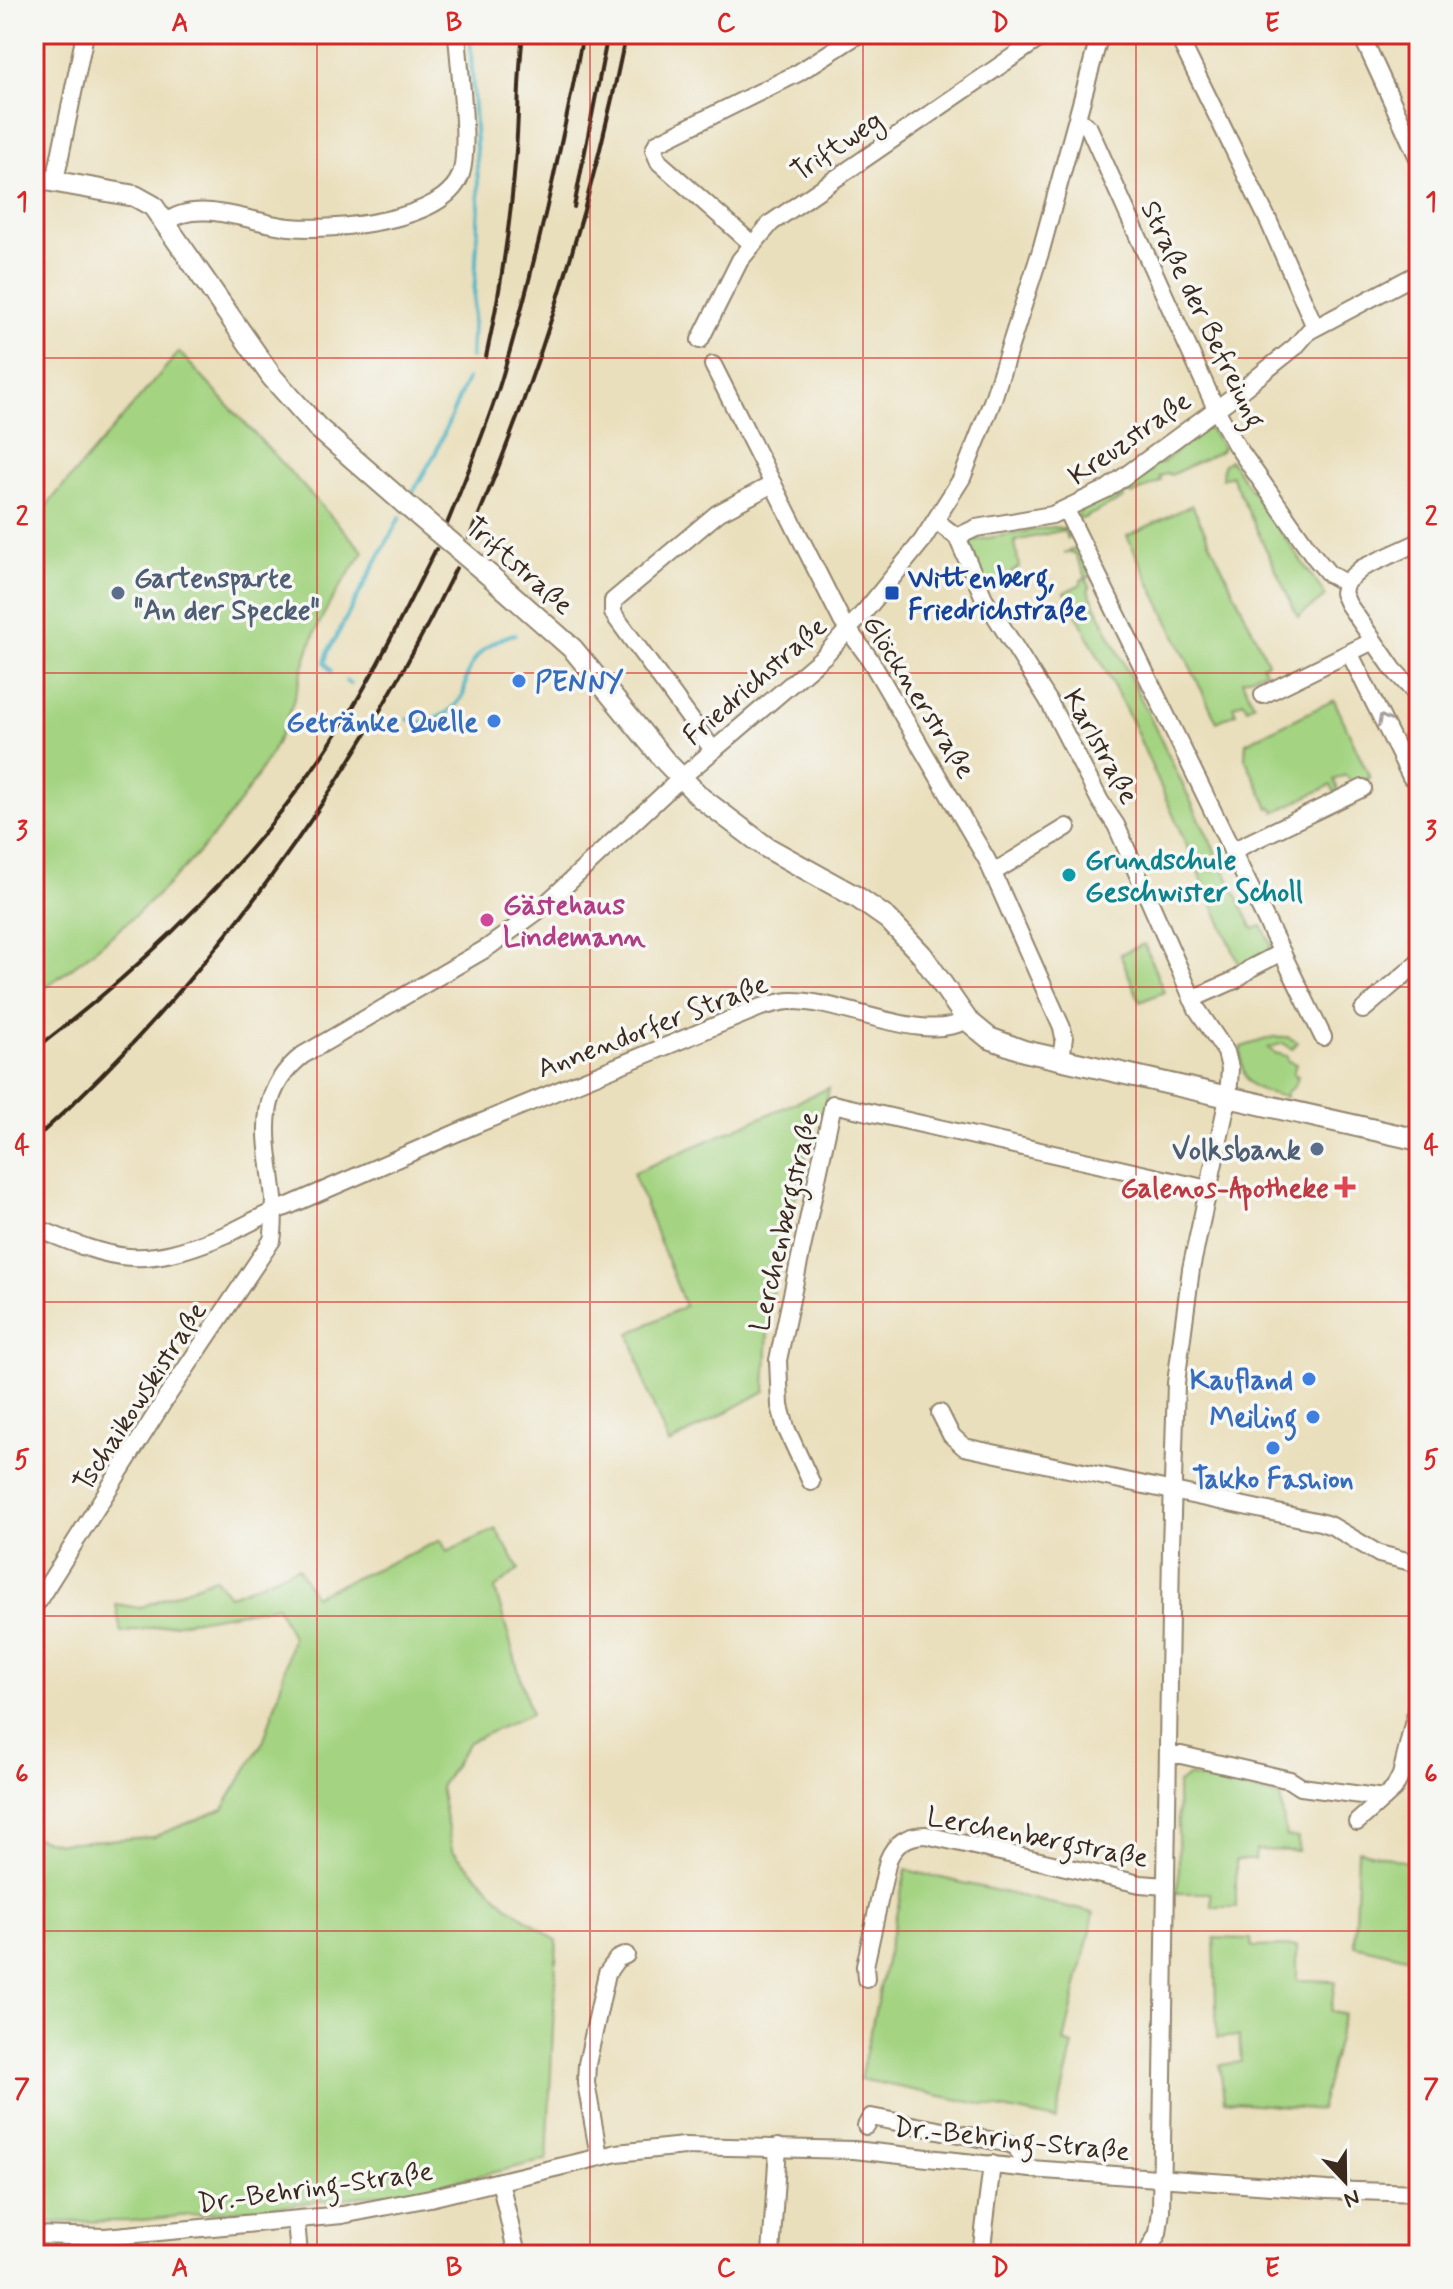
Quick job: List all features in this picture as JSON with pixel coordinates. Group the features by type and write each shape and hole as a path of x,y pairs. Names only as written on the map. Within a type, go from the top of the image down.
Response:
{"main road":[{"name":"Triftstraße","path":"34,178 142,198 153,206 167,222 238,331 281,388 327,437 573,649 681,778 710,806 766,847 858,898 888,919 922,955 967,1020"},
{"path":"967,1020 999,1043 1061,1060 1419,1140"}],"street":[{"path":"55,181 85,34"},
{"path":"167,222 180,214 196,211 271,225 330,227 412,213 446,196 458,182 464,157 457,34"},
{"path":"752,244 659,162 654,150 657,143 798,73 859,34"},
{"name":"Triftweg","path":"700,340 729,278 771,223 1046,34"},
{"name":"Friedrichstraße","path":"272,1210 274,1199 267,1111 280,1079 294,1062 505,936 555,897 681,778 814,665 849,630 936,521 969,463 992,402 1037,265 1100,34"},
{"path":"1177,34 1269,222 1315,327"},
{"path":"1361,34 1419,160"},
{"name":"Straße der Befreiung","path":"1078,119 1089,128 1216,409 1236,445 1313,555 1329,574 1345,583 1345,598 1394,670 1419,697"},
{"name":"Kreuzstraße","path":"957,537 976,528 1038,519 1066,510 1122,480 1291,351 1315,327 1419,273"},
{"name":"Glöcknerstraße","path":"713,365 849,630 869,658 994,872 1062,1028 1061,1060"},
{"path":"713,750 617,619 613,613 613,601 718,513 773,484"},
{"name":"Kreuzstraße","path":"1066,510 1323,1037"},
{"name":"Karlstraße","path":"936,521 957,537 984,598 1048,700 1100,801 1116,825 1192,999 1229,1060 1231,1077 1228,1098"},
{"path":"1345,583 1362,568 1419,542"},
{"path":"1263,695 1373,641"},
{"path":"1350,654 1411,777 1419,782"},
{"path":"1232,851 1352,788"},
{"path":"994,872 1067,827"},
{"path":"1192,999 1235,980 1282,952"},
{"path":"1363,1010 1419,962"},
{"name":"Annendorfer Straße","path":"34,1227 114,1255 156,1258 224,1235 268,1216 272,1210 286,1207 761,1007 790,1001 804,1002 931,1029 955,1026 967,1020"},
{"name":"Lerchenbergstraße","path":"1146,2255 1158,2233 1162,2179 1175,1407 1181,1332 1228,1098"},
{"name":"Lerchenbergstraße","path":"811,1482 791,1441 780,1406 778,1360 833,1104 1208,1189"},
{"name":"Tschaikowskistraße","path":"34,1607 166,1398 272,1240 275,1226 272,1210"},
{"path":"940,1413 951,1435 964,1447 1332,1526 1373,1551 1419,1564"},
{"path":"1357,1822 1394,1789 1401,1775 1419,1699"},
{"path":"1168,1755 1181,1755 1290,1780 1301,1787 1384,1798"},
{"name":"Lerchenbergstraße","path":"866,1979 865,1966 888,1860 894,1848 911,1837 934,1836 1140,1884 1166,1886"},
{"path":"599,2156 586,2083 587,2064 607,1973 617,1959 626,1955"},
{"path":"866,2126 871,2117 1010,2144 1017,2147 1019,2153"},
{"name":"Dr.-Behring-Straße","path":"34,2235 105,2237 296,2220 400,2205 599,2156 662,2147 778,2147 893,2152 1162,2179 1419,2193"},
{"path":"771,2255 778,2147"},
{"path":"981,2255 992,2164"},
{"path":"500,2181 517,2255"},
{"path":"296,2220 299,2255"}],"green space":[{"path":"179,352 364,552 324,614 308,650 281,733 260,772 234,809 174,879 140,911 34,996 34,520"},
{"path":"1208,428 1223,447 1221,451 1171,475 1167,473 1159,477 1161,481 1132,495 1130,492 1123,495 1124,498 1082,519 1077,517 1085,507 1110,496 1122,486 1128,488 1152,470 1156,462 1161,464"},
{"path":"1230,460 1326,596 1298,617 1231,475 1222,479 1223,465"},
{"path":"1192,505 1268,662 1262,665 1265,671 1242,680 1254,704 1247,708 1243,701 1233,706 1236,713 1217,722 1127,536"},
{"path":"1053,527 1068,529 1069,537 1067,539 1064,530 1015,541 1019,567 1003,579 984,582 970,541"},
{"path":"1079,549 1091,576 1086,579 1088,590 1253,929 1262,926 1271,944 1270,950 1240,966 1132,722 1065,592 1081,584 1086,577 1075,553 1066,553"},
{"path":"1334,700 1370,778 1356,782 1345,775 1334,780 1339,791 1335,793 1331,785 1275,812 1272,807 1269,808 1245,758 1246,743"},
{"path":"1144,944 1164,992 1140,1002 1120,954"},
{"path":"1273,1037 1287,1037 1298,1042 1292,1049 1283,1043 1268,1048 1287,1056 1288,1061 1296,1064 1293,1074 1298,1076 1296,1084 1287,1091 1286,1097 1264,1092 1250,1084 1243,1070 1241,1047"},
{"path":"829,1088 824,1114 816,1113 769,1307 765,1391 669,1444 649,1396 630,1333 685,1306 633,1173"},
{"path":"496,1529 519,1569 495,1589 531,1714 469,1742 440,1787 452,1850 508,1906 557,1941 547,2160 420,2189 298,2204 132,2221 34,2220 34,1837 59,1843 153,1837 223,1809 264,1740 292,1637 277,1606 121,1633 116,1604 139,1608 215,1578 229,1596 298,1567 314,1596 441,1540 447,1552"},
{"path":"1188,1776 1280,1797 1286,1837 1298,1838 1298,1851 1256,1850 1255,1860 1236,1860 1236,1907 1212,1907 1211,1893 1176,1893 1179,1876 1177,1791 1178,1783"},
{"path":"1358,1850 1419,1865 1419,1960 1354,1945"},
{"path":"906,1870 1094,1913 1064,2042 1073,2045 1056,2120 860,2079"},
{"path":"1214,1938 1251,1939 1252,1947 1297,1946 1297,1980 1335,1981 1331,2011 1344,2014 1320,2110 1224,2101 1220,2065 1241,2062 1239,2036 1217,2038"}],"waterway":[{"path":"470,34 479,203 471,357"},
{"path":"412,494 436,452 467,379"},
{"path":"331,671 325,662 328,652 400,517"},
{"path":"408,719 422,722 438,718 451,709 462,697 469,670 478,656 491,644 515,634"},
{"path":"346,681 350,684"}],"railway":[{"path":"486,357 501,280 511,203 523,34"},
{"path":"447,524 489,417 525,295 583,34"},
{"path":"574,207 608,34"},
{"path":"469,538 518,415 561,290 597,163 626,34"},
{"path":"34,1050 128,973 172,932 215,889 293,796 360,695 436,549"},
{"path":"34,1140 160,1014 218,946 272,875 324,801 371,725 416,647 456,568"}],"place":[{"name":"Gartensparte \"An der Specke\"","path":"118,593"},
{"name":"Wittenberg, Friedrichstraße","path":"892,593"},
{"name":"PENNY","path":"519,681"},
{"name":"Getränke Quelle","path":"494,721"},
{"name":"Grundschule Geschwister Scholl","path":"1069,875"},
{"name":"Gästehaus Lindemann","path":"487,920"},
{"name":"Volksbank","path":"1317,1149"},
{"name":"Galenos-Apotheke","path":"1345,1187"},
{"name":"Kaufland","path":"1309,1379"},
{"name":"Meiling","path":"1313,1417"},
{"name":"Takko Fashion","path":"1273,1448"}]}
